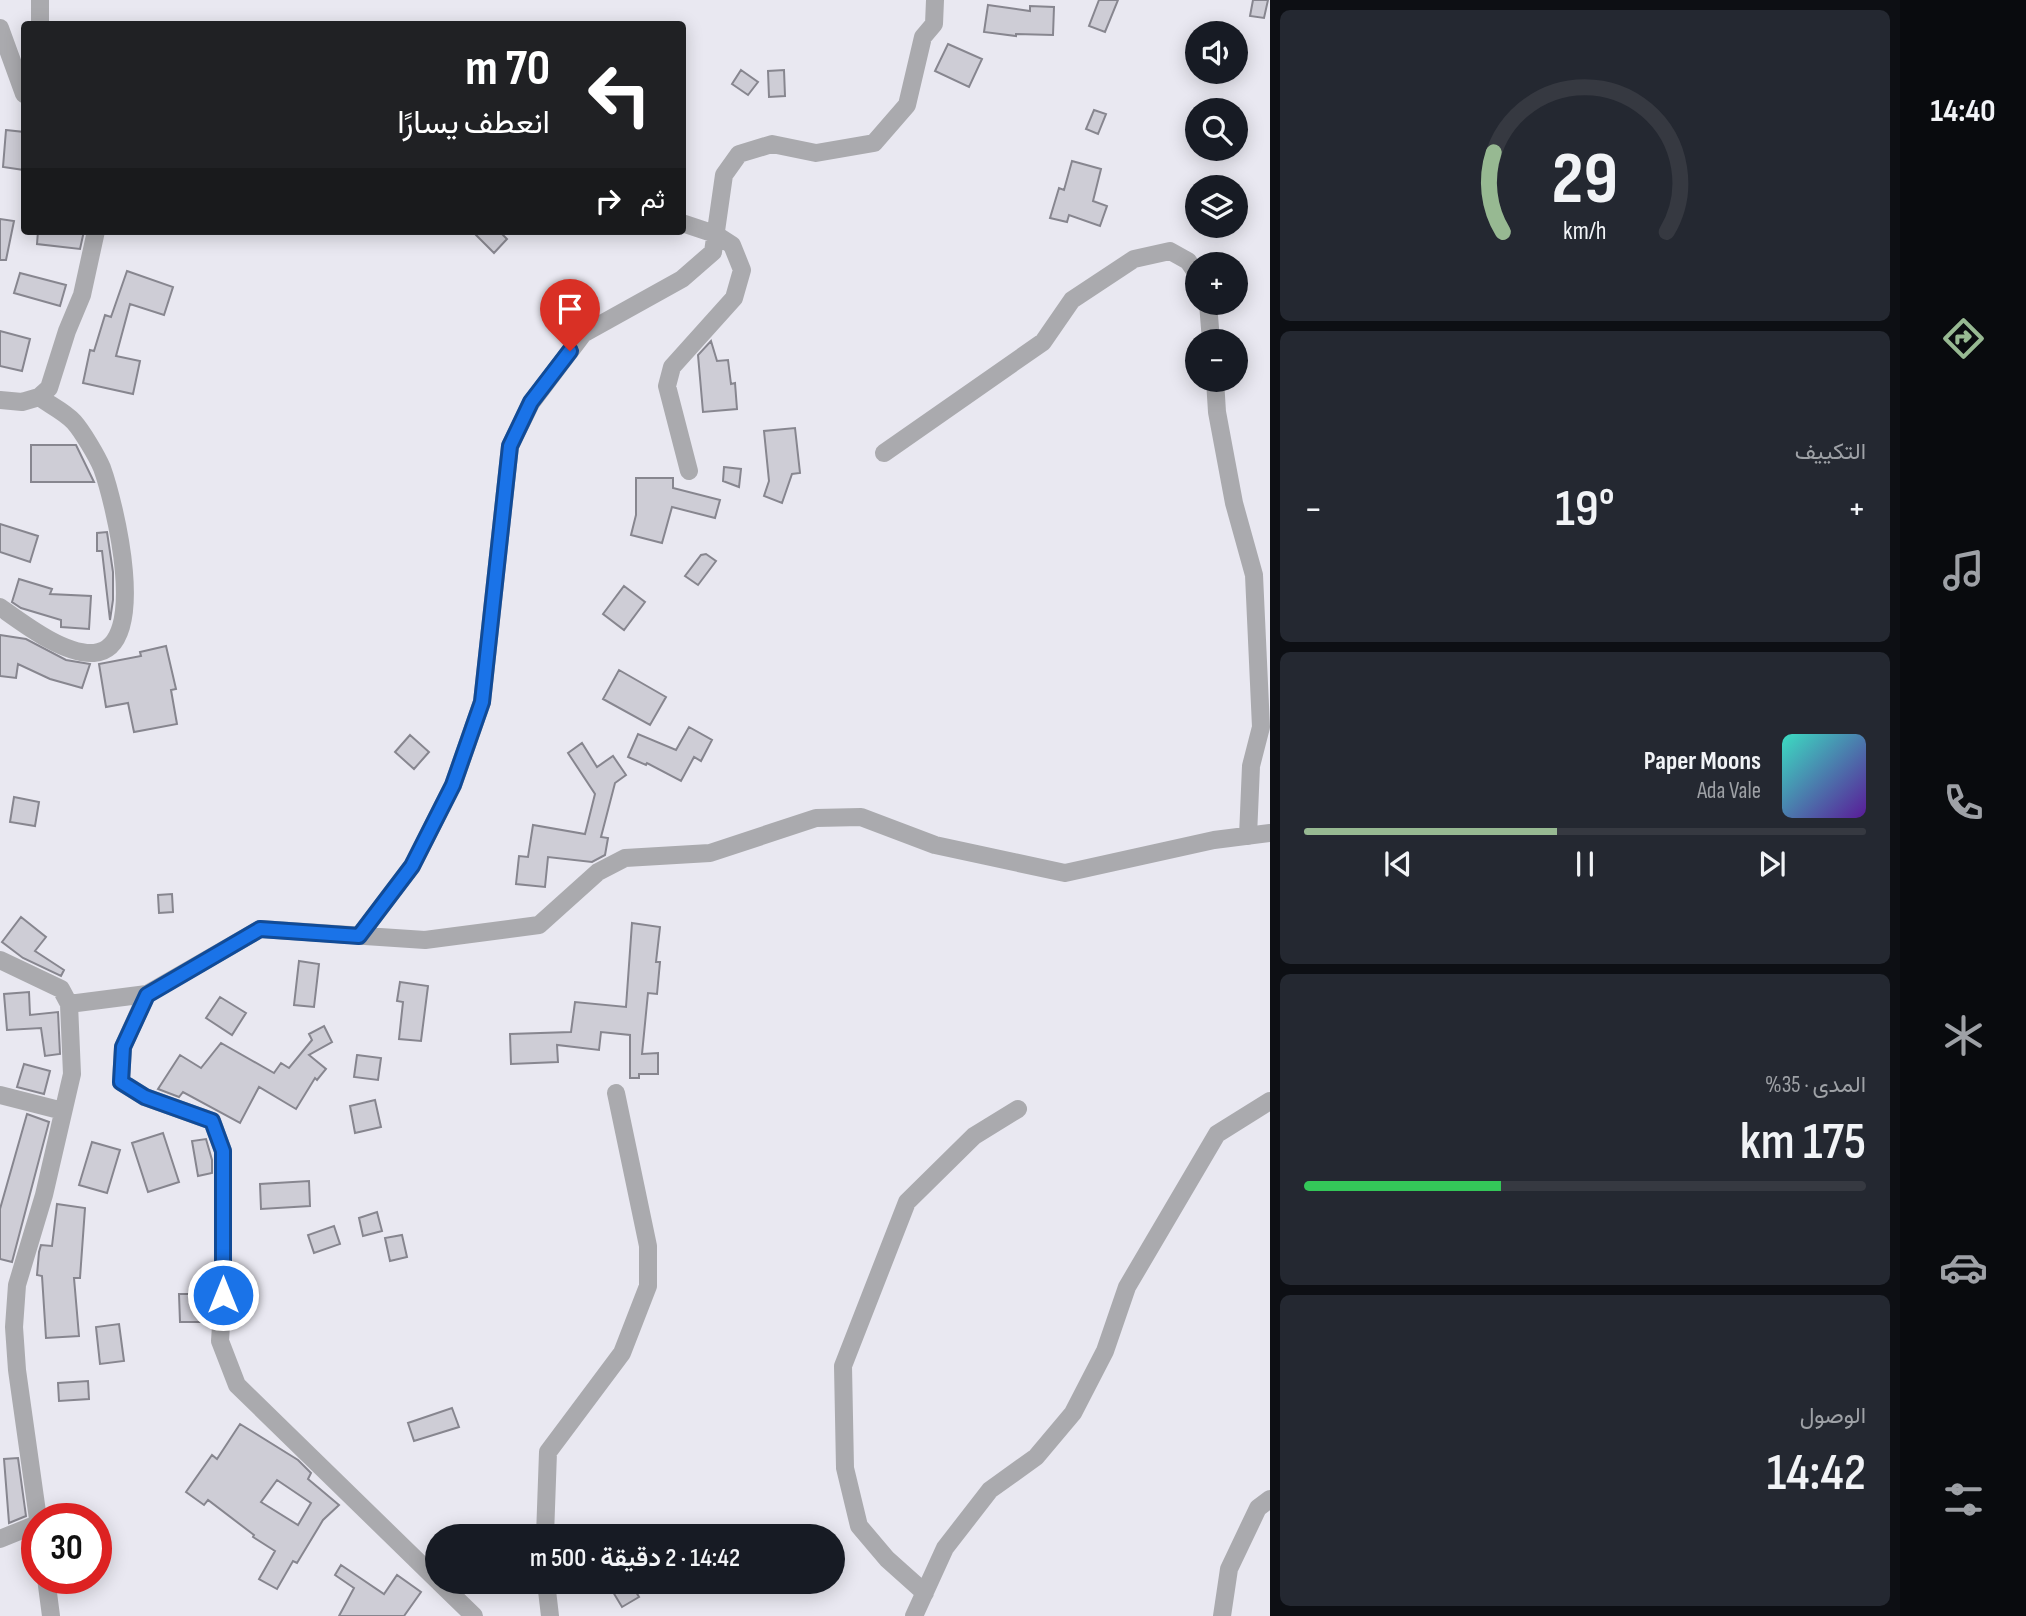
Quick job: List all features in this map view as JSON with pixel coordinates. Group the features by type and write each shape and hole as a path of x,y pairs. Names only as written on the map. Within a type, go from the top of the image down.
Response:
{"street":[{"path":"40,0 40,21"},
{"path":"359,936 412,866 453,785 482,702 510,446 531,402 583,334 682,279 713,251 724,175 739,154 772,144 816,153 874,143 907,105 923,37 934,24 935,0"},
{"path":"0,28 21,86"},
{"path":"686,224 715,234 732,245 742,270 734,298 672,368 667,386 689,471"},
{"path":"0,400 22,401 39,397 49,388 66,331 82,295 95,235"},
{"path":"884,453 1042,342 1072,300 1134,259 1170,251 1185,259"},
{"path":"1215,392 1234,503 1254,575 1261,726 1251,766 1248,836"},
{"path":"0,607 61,647 95,653 115,643 123,628 125,598 122,551 101,466 73,422 39,397"},
{"path":"69,1004 147,995 260,929 425,940 539,925 598,872 625,858 710,853 816,818 861,817 934,845 1065,873 1214,840 1270,833"},
{"path":"0,960 61,989 69,1004 72,1074 44,1195 17,1284 14,1327 35,1503"},
{"path":"147,995 123,1047 121,1082 145,1097 212,1121 223,1151 223,1295 220,1341 237,1385 425,1568"},
{"path":"545,1524 548,1452 622,1353 648,1286 648,1246 616,1093"},
{"path":"0,1095 63,1111"},
{"path":"914,1616 945,1548 989,1490 1036,1457 1073,1413 1105,1351 1127,1287 1217,1133 1270,1101"},
{"path":"925,1594 887,1559 859,1526 845,1468 843,1366 908,1202 974,1136 1018,1109"},
{"path":"1222,1616 1229,1569 1258,1508 1270,1499"},
{"path":"0,1539 21,1529"},
{"path":"48,1594 51,1616"},
{"path":"451,1594 474,1616"},
{"path":"547,1594 550,1616"}],"building":[{"path":"1099,0 1118,0 1105,32 1089,26"},
{"path":"1253,0 1268,0 1264,18 1250,16"},
{"path":"988,5 1030,11 1030,6 1054,7 1053,35 1016,36 984,32"},
{"path":"948,44 982,59 969,87 935,71"},
{"path":"741,70 758,82 748,95 732,84"},
{"path":"784,70 785,96 769,97 768,71"},
{"path":"1094,110 1106,114 1098,134 1086,129"},
{"path":"6,130 21,132 21,170 3,167"},
{"path":"1072,161 1101,169 1093,201 1107,206 1100,226 1069,215 1067,222 1050,218 1059,188 1064,190"},
{"path":"0,219 14,221 6,260 0,260"},
{"path":"38,235 83,235 80,249 37,244"},
{"path":"476,235 503,235 507,239 494,253"},
{"path":"127,271 173,287 164,315 130,304 116,356 140,361 133,394 83,383 90,350 94,351 105,315 111,317"},
{"path":"20,273 66,285 60,306 14,293"},
{"path":"0,331 30,339 22,371 0,366"},
{"path":"711,341 717,361 728,360 731,384 735,383 737,409 703,412 698,355"},
{"path":"795,428 800,473 792,474 782,503 764,496 769,481 764,431"},
{"path":"31,445 76,445 94,482 31,482"},
{"path":"724,467 741,469 739,487 723,481"},
{"path":"636,478 673,478 673,488 720,500 715,518 672,507 662,543 631,535 636,515"},
{"path":"0,524 38,536 30,562 0,552"},
{"path":"107,532 113,572 110,620 102,551 97,551 97,533"},
{"path":"706,554 716,561 698,585 685,576 701,555"},
{"path":"19,579 52,589 50,594 91,596 89,629 61,627 61,620 21,608 12,602"},
{"path":"624,586 645,602 624,630 603,614"},
{"path":"0,635 26,639 66,660 90,664 82,688 50,679 18,664 16,678 0,676"},
{"path":"166,646 176,689 171,690 177,724 134,732 128,703 106,707 99,664 141,656 140,652"},
{"path":"619,670 666,697 650,725 603,699"},
{"path":"689,727 712,740 701,761 694,757 681,781 647,763 646,765 628,757 638,734 676,750"},
{"path":"410,735 429,752 414,769 395,752"},
{"path":"582,743 597,767 613,756 626,775 615,783 601,837 608,838 605,855 592,862 548,857 545,887 516,884 519,856 528,857 533,825 585,834 595,794 568,753"},
{"path":"14,797 39,802 35,826 10,822"},
{"path":"172,894 173,912 159,913 158,895"},
{"path":"21,917 46,937 35,951 64,970 61,976 23,958 2,942"},
{"path":"632,923 660,927 656,962 660,962 657,994 648,993 642,1054 658,1053 658,1074 639,1074 639,1078 630,1078 630,1035 601,1032 599,1050 557,1045 558,1062 511,1064 510,1034 571,1032 575,1002 626,1007"},
{"path":"299,961 319,964 314,1007 294,1005"},
{"path":"400,982 428,986 421,1041 399,1039 403,1002 397,1001"},
{"path":"29,992 30,1015 58,1012 60,1054 45,1056 41,1028 7,1030 4,994"},
{"path":"220,997 246,1013 232,1035 206,1018"},
{"path":"324,1026 332,1042 309,1055 326,1069 317,1080 315,1078 296,1109 259,1087 240,1123 183,1092 179,1097 158,1089 180,1055 201,1068 221,1043 274,1073 281,1063 289,1068 312,1040 309,1034"},
{"path":"357,1055 381,1058 378,1080 354,1077"},
{"path":"24,1064 50,1071 44,1094 17,1087"},
{"path":"375,1100 381,1127 355,1133 350,1106"},
{"path":"27,1114 49,1122 12,1262 0,1259 0,1209"},
{"path":"163,1133 179,1182 148,1192 132,1143"},
{"path":"206,1139 212,1160 212,1173 198,1176 192,1141"},
{"path":"92,1142 120,1150 107,1193 79,1185"},
{"path":"309,1181 310,1206 261,1209 260,1184"},
{"path":"57,1204 85,1208 80,1278 74,1278 79,1336 46,1338 42,1276 37,1275 41,1245 52,1246"},
{"path":"377,1212 382,1231 363,1236 359,1218"},
{"path":"334,1226 340,1244 314,1253 308,1235"},
{"path":"402,1235 407,1257 390,1261 385,1238"},
{"path":"179,1294 212,1294 210,1322 180,1322"},
{"path":"119,1324 124,1361 100,1364 96,1327"},
{"path":"88,1381 89,1399 59,1401 58,1383"},
{"path":"452,1408 459,1427 414,1441 408,1423"},
{"path":"240,1424 298,1460 311,1473 308,1479 339,1505 323,1520 297,1563 293,1561 277,1589 259,1579 275,1551 253,1537 254,1535 208,1500 204,1505 186,1492 212,1455 217,1459","holes":["277,1480 311,1503 298,1525 261,1502"]},
{"path":"18,1458 24,1503 21,1503 21,1518 9,1523 4,1459"},
{"path":"341,1565 384,1594 397,1575 421,1592 404,1616 339,1616 354,1588 335,1575"},
{"path":"614,1594 637,1594 639,1597 622,1607"}],"route":[{"path":"223,1295 223,1151 212,1121 145,1097 121,1082 123,1047 147,995 260,929 359,936 412,866 453,785 482,702 510,446 531,402 570,351"}]}
